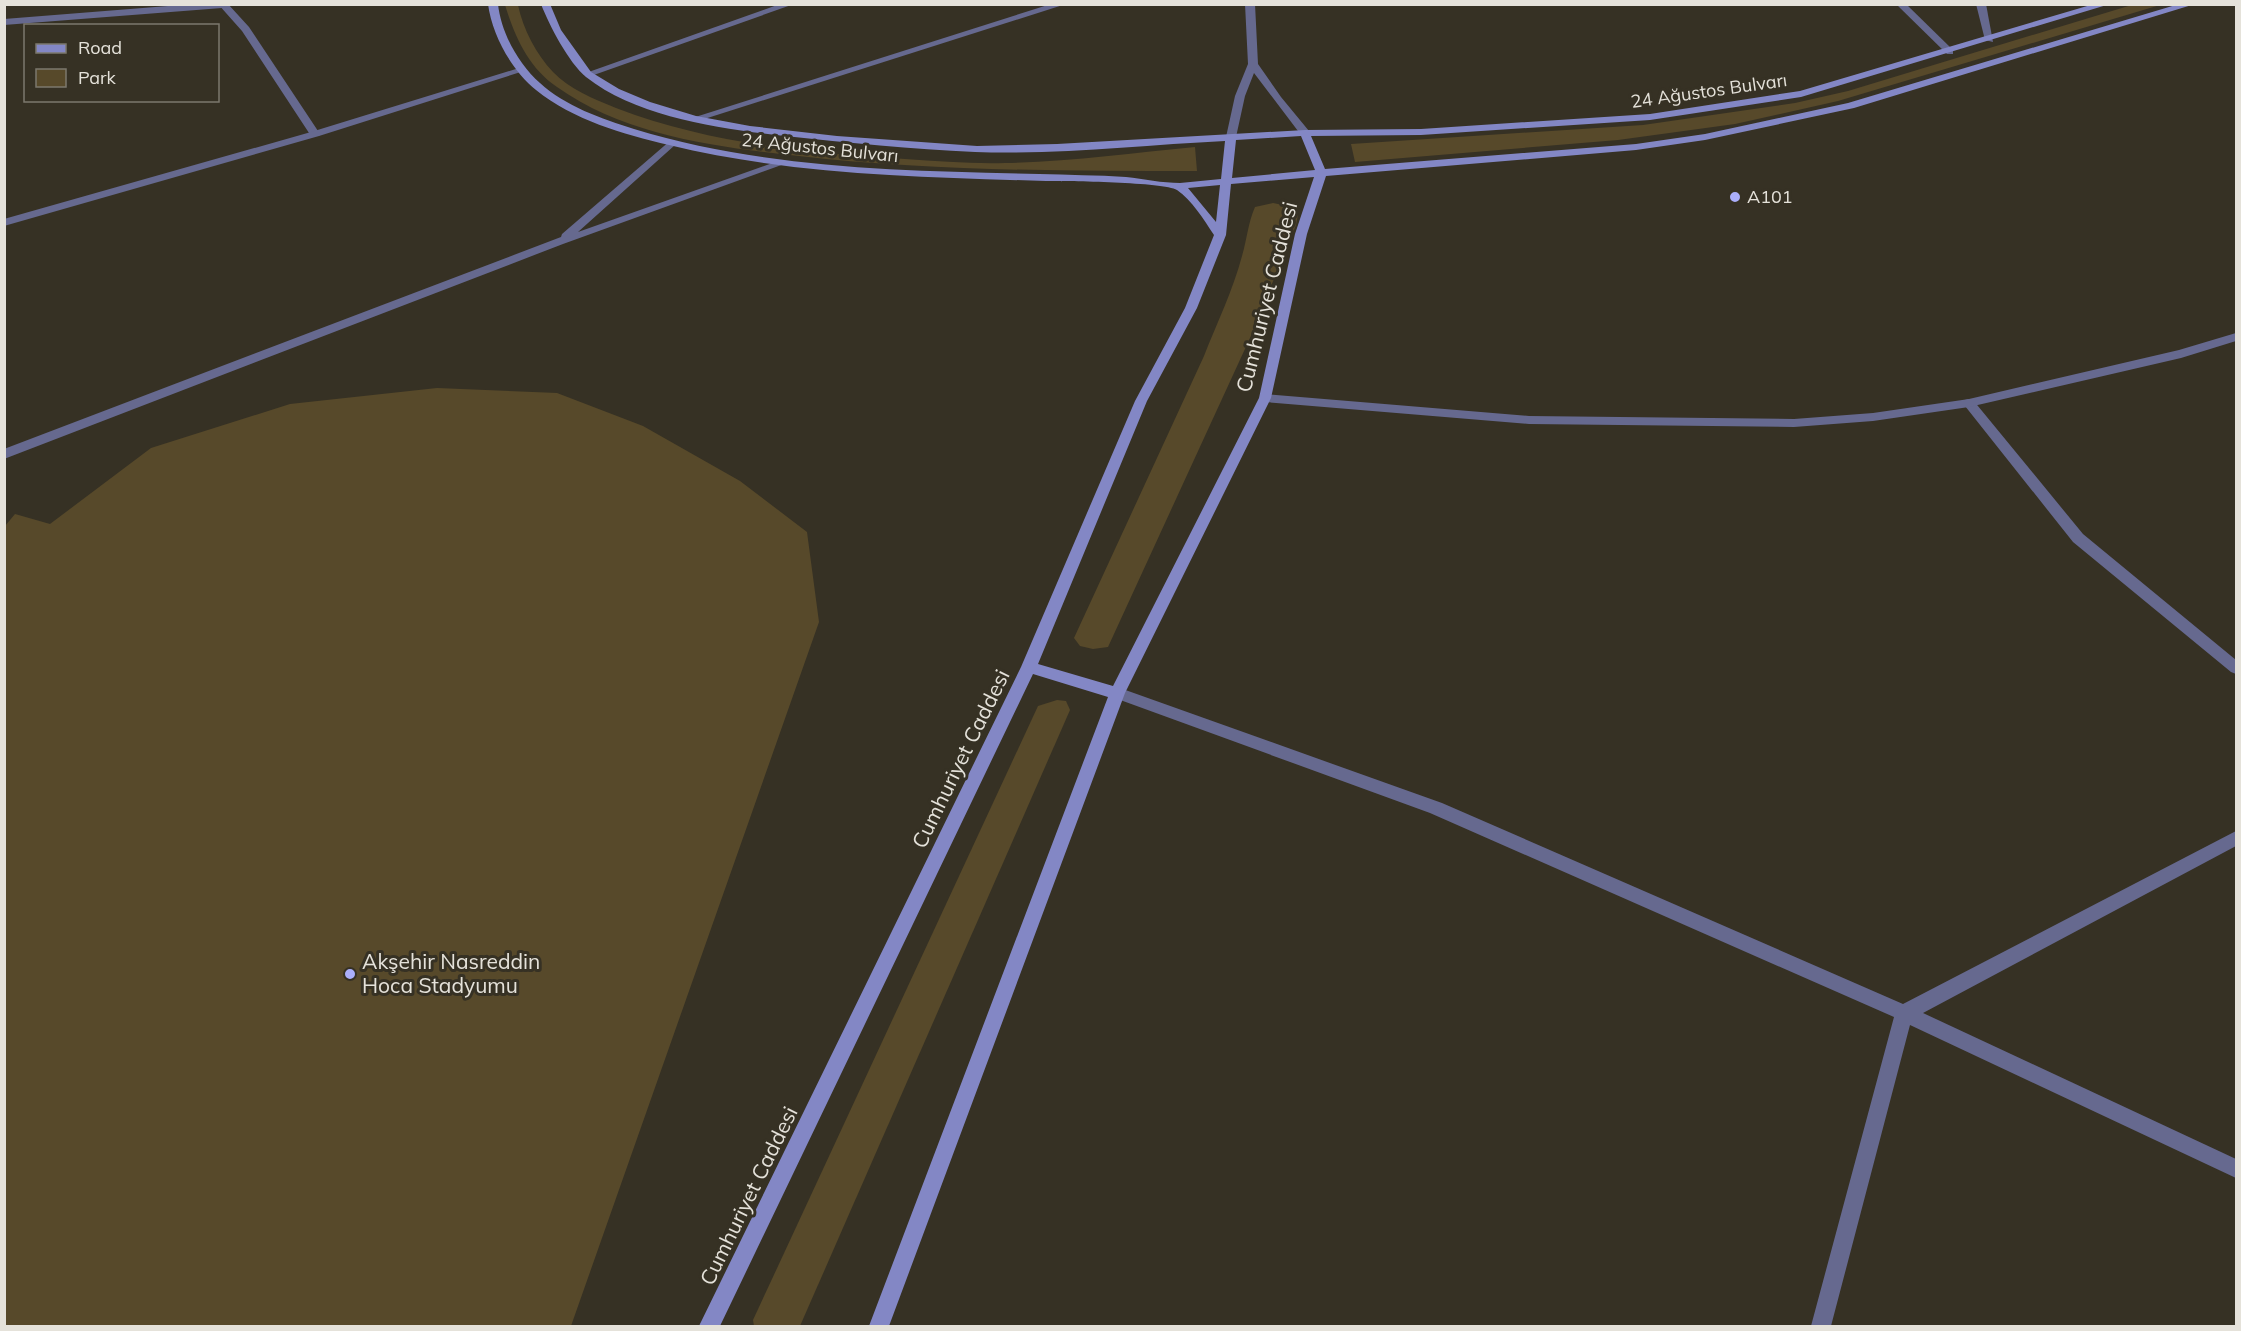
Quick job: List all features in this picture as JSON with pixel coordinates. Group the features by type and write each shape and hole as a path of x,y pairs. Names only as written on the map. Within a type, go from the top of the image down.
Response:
{"main road":[{"name":"24 Ağustos Bulvarı","path":"494,4 500,34 522,70 540,88 565,104 600,121 671,143 782,163 895,172 1039,179 1098,179 1179,186 1512,155 1636,147 1758,128 1850,106 2191,4"},
{"name":"24 Ağustos Bulvarı","path":"545,4 556,30 588,74 626,95 694,119 750,129 828,138 977,149 1305,133 1432,132 1650,117 1801,94 1950,52 2106,4"},
{"path":"1305,133 1321,173"},
{"name":"Cumhuriyet Caddesi","path":"709,1326 1029,667 1141,401 1191,308 1220,234 1231,137"},
{"name":"Cumhuriyet Caddesi","path":"879,1326 1117,693 1265,398 1301,234 1321,173"},
{"path":"1179,186 1220,234"},
{"path":"1029,667 1117,693"}],"street":[{"path":"588,74 790,4"},
{"path":"694,119 1062,4"},
{"path":"1231,137 1240,96 1253,64 1250,4"},
{"path":"1900,4 1950,52"},
{"path":"1981,4 1990,40"},
{"path":"4,22 222,5 246,29 315,134"},
{"path":"1253,64 1277,99 1305,133"},
{"path":"4,223 315,134 522,70"},
{"path":"559,242 671,143"},
{"path":"4,454 559,242 782,163"},
{"path":"1265,398 1529,420 1794,423 1873,417 1969,403 2181,354 2236,337"},
{"path":"1969,403 2078,538 2236,668"},
{"path":"1117,693 1436,808 1904,1013 2236,1169"},
{"path":"1821,1326 1904,1013 2236,838"}],"green space":[{"path":"2135,4 2160,5 1838,101 1735,124 1618,140 1355,162 1351,144 1643,125 1795,103 1848,91"},
{"path":"505,5 518,5 523,23 536,49 553,72 566,84 616,108 687,130 794,149 968,163 1052,161 1195,147 1197,171 1047,170 898,165 736,148 673,136 612,117 584,104 557,87 530,61 513,28"},
{"path":"1273,203 1293,207 1298,215 1250,338 1108,647 1093,649 1080,646 1074,638 1204,356 1234,281 1255,207"},
{"name":"Akşehir Nasreddin Hoca Stadyumu","path":"437,388 557,393 643,426 740,481 807,532 819,622 571,1326 5,1326 5,526 15,514 50,524 151,448 290,404"},
{"path":"1057,700 1066,701 1070,710 800,1326 754,1326 753,1320 1038,706"}],"place":[{"name":"A101","path":"1735,197"},
{"name":"Akşehir Nasreddin Hoca Stadyumu","path":"350,974"}]}
